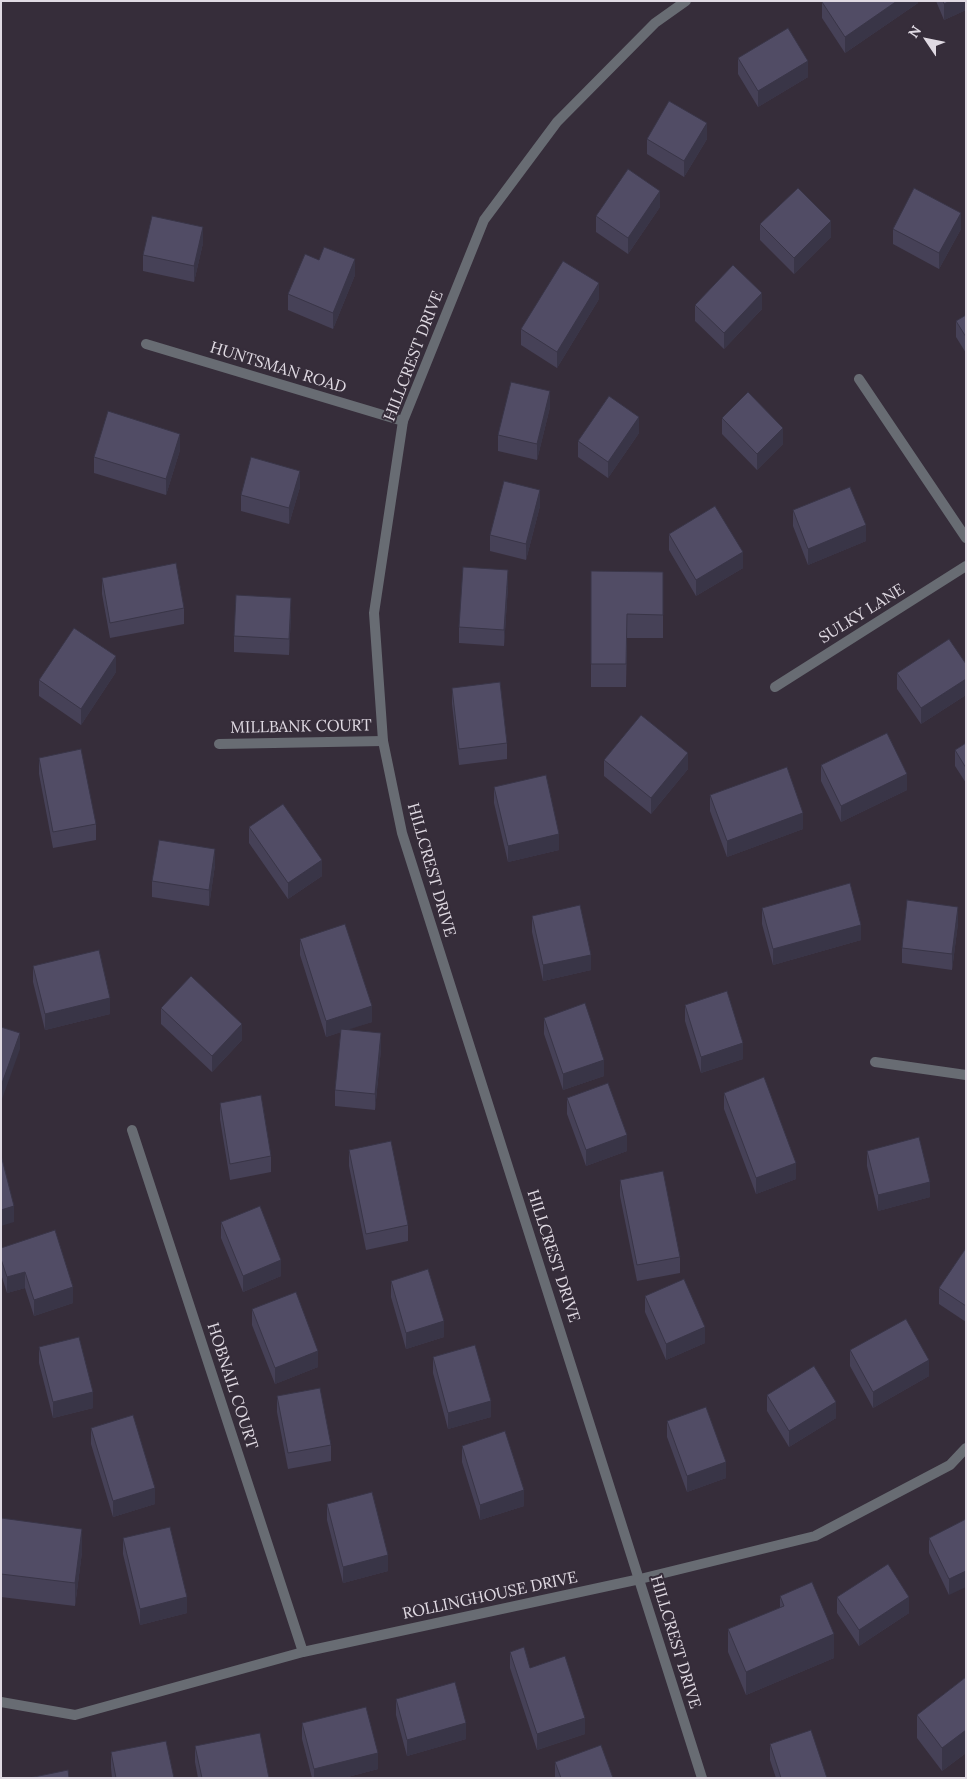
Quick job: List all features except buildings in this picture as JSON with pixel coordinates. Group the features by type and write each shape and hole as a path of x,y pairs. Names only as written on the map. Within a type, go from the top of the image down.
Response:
{"street":[{"name":"HILLCREST DRIVE","path":"686,1 655,22 557,122 484,220 402,420 374,613 383,741 402,833 702,1778"},
{"name":"HUNTSMAN ROAD","path":"146,344 402,420"},
{"path":"858,379 966,538"},
{"name":"SULKY LANE","path":"775,687 966,566"},
{"name":"MILLBANK COURT","path":"219,744 383,741"},
{"path":"875,1062 966,1075"},
{"name":"HOBNAIL COURT","path":"132,1130 303,1652"},
{"name":"ROLLINGHOUSE DRIVE","path":"1,1702 75,1715 303,1652 640,1579 815,1536 950,1466 966,1448"}]}
